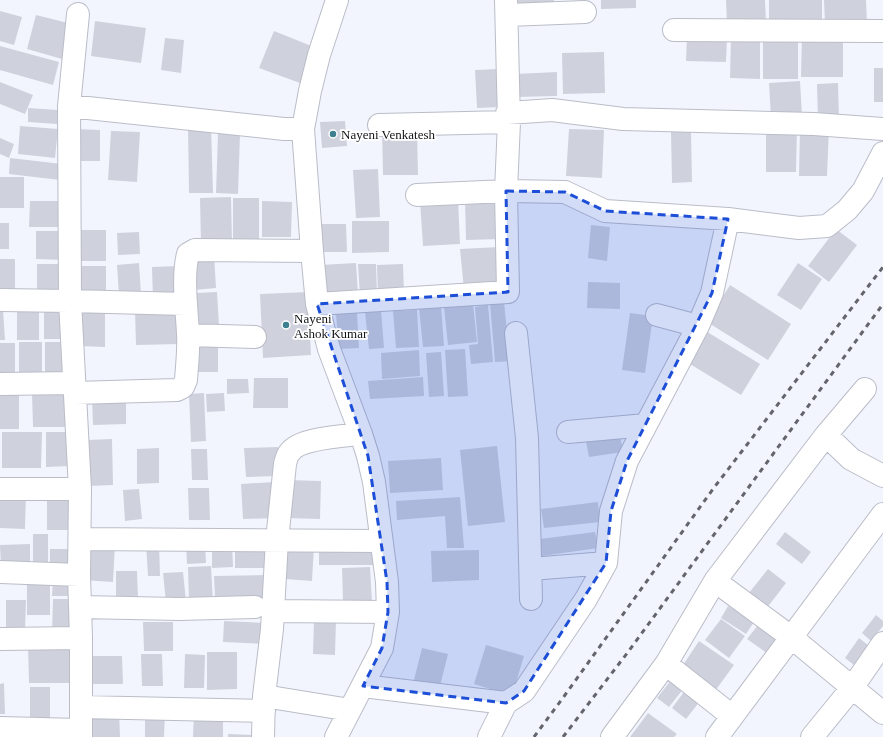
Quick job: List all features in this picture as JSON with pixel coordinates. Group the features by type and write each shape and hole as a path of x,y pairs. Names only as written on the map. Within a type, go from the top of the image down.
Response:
{"street":[{"path":"336,737 382,648 388,612 387,582 374,482 362,434 330,349 317,304 312,251 303,129 310,90 337,0"},
{"path":"317,304 508,292 506,191 508,117 506,7 585,12"},
{"path":"0,728 80,733 82,707 79,575 80,489 70,300 69,106 78,14"},
{"path":"674,30 883,31"},
{"path":"69,106 284,129 303,129"},
{"path":"379,125 508,117 552,110 611,118 814,124 883,129"},
{"path":"417,195 506,191 565,192 606,211 728,218 799,228 827,226 847,210 863,191 883,153"},
{"path":"489,737 506,703 524,691 586,599 606,564 612,511 627,461 698,326 712,293 728,218"},
{"path":"0,384 74,388 177,390 183,387 186,380 188,335 186,261 188,254 196,250 312,251"},
{"path":"0,300 70,300 186,304"},
{"path":"656,314 698,326"},
{"path":"516,333 527,438 531,599"},
{"path":"188,335 255,337"},
{"path":"612,737 666,664 715,581 826,435 865,389"},
{"path":"568,432 646,425"},
{"path":"263,737 264,609 277,540 285,464 289,453 297,446 316,440 362,434"},
{"path":"826,435 851,460 883,476"},
{"path":"0,489 80,489"},
{"path":"717,737 883,514"},
{"path":"80,539 382,541"},
{"path":"531,569 606,564"},
{"path":"0,572 79,575"},
{"path":"715,581 791,637 883,713"},
{"path":"80,608 264,609 388,612"},
{"path":"0,639 81,638"},
{"path":"812,737 852,688 883,643"},
{"path":"666,664 732,716"},
{"path":"363,686 506,703"},
{"path":"82,707 264,703 350,710"}],"highlighted area":[{"path":"506,191 565,192 605,211 728,219 712,293 627,461 611,511 606,563 524,691 506,703 363,686 382,648 388,612 387,582 368,456 317,304 508,292"}],"building":[{"path":"517,0 554,0 554,7 517,9"},
{"path":"601,0 636,0 636,8 601,9"},
{"path":"726,0 765,0 766,22 727,25"},
{"path":"769,0 822,0 822,20 769,21"},
{"path":"824,0 866,0 867,23 825,23"},
{"path":"0,11 22,17 14,45 0,41"},
{"path":"36,15 72,24 62,59 27,49"},
{"path":"95,21 146,28 141,63 91,56"},
{"path":"274,31 314,47 300,83 259,68"},
{"path":"731,34 760,34 760,79 730,78"},
{"path":"763,35 798,35 798,79 763,79"},
{"path":"802,35 843,35 843,77 801,77"},
{"path":"687,36 727,37 726,62 686,61"},
{"path":"165,38 184,40 181,73 161,70"},
{"path":"0,46 59,62 53,85 0,70"},
{"path":"604,52 605,93 563,94 562,53"},
{"path":"874,68 883,68 883,102 874,102"},
{"path":"499,69 501,107 477,108 475,70"},
{"path":"557,72 557,96 516,97 515,74"},
{"path":"800,81 802,115 771,117 769,83"},
{"path":"0,82 33,95 25,114 0,104"},
{"path":"838,83 839,120 818,121 817,84"},
{"path":"28,108 58,110 57,124 28,122"},
{"name":"Nayeni Venkatesh","path":"345,121 347,146 322,148 320,122"},
{"path":"211,125 213,193 189,193 188,126"},
{"path":"20,126 58,129 55,158 18,154"},
{"path":"766,127 797,128 796,172 766,172"},
{"path":"800,127 829,128 827,176 799,176"},
{"path":"417,128 418,175 383,175 382,129"},
{"path":"76,129 100,130 100,161 76,161"},
{"path":"569,129 604,130 602,178 566,176"},
{"path":"111,131 140,132 137,182 108,180"},
{"path":"691,131 692,182 672,183 671,132"},
{"path":"218,133 240,134 238,194 216,193"},
{"path":"0,138 14,144 9,158 0,154"},
{"path":"10,158 62,164 60,180 9,174"},
{"path":"378,169 380,217 356,218 353,170"},
{"path":"0,177 24,177 24,208 0,208"},
{"path":"231,197 232,243 201,244 200,198"},
{"path":"233,198 259,198 259,240 233,240"},
{"path":"500,198 501,239 466,240 465,199"},
{"path":"458,199 460,244 423,246 420,201"},
{"path":"30,201 60,201 60,227 29,227"},
{"path":"262,201 292,202 291,237 262,237"},
{"path":"352,221 389,221 389,252 352,253"},
{"path":"0,223 9,223 9,249 0,249"},
{"path":"320,224 346,224 347,252 320,252"},
{"path":"591,225 610,227 607,261 588,258"},
{"path":"836,229 857,245 829,282 808,266"},
{"path":"74,230 106,230 106,261 74,261"},
{"path":"36,231 64,231 64,260 36,259"},
{"path":"139,232 140,254 118,255 117,233"},
{"path":"499,247 502,288 464,290 460,249"},
{"path":"214,255 216,288 194,290 192,256"},
{"path":"0,259 15,259 15,295 0,295"},
{"path":"139,263 141,294 119,296 117,265"},
{"path":"356,263 358,295 322,297 320,265"},
{"path":"798,263 822,279 801,310 777,295"},
{"path":"37,264 63,264 62,298 37,298"},
{"path":"358,264 376,264 377,295 360,296"},
{"path":"403,264 404,293 378,295 377,265"},
{"path":"80,266 106,266 106,298 79,298"},
{"path":"179,266 180,299 153,300 152,267"},
{"path":"588,282 620,283 620,309 587,308"},
{"path":"730,285 791,324 768,360 707,322"},
{"path":"217,292 219,326 197,327 196,293"},
{"name":"Nayeni Ashok Kumar","path":"308,292 311,355 263,358 260,294"},
{"path":"504,302 508,342 513,361 495,362 490,303"},
{"path":"473,304 477,342 448,345 444,307"},
{"path":"44,305 66,305 66,339 44,339"},
{"path":"488,305 493,362 471,364 469,345 478,344 475,307"},
{"path":"441,306 444,346 423,347 419,308"},
{"path":"17,307 39,307 39,340 17,340"},
{"path":"80,308 105,308 105,347 80,346"},
{"path":"0,309 3,309 5,340 0,340"},
{"path":"180,310 181,344 136,345 135,311"},
{"path":"381,310 384,348 369,349 365,312"},
{"path":"417,310 419,347 396,348 393,311"},
{"path":"357,313 359,348 339,349 336,314"},
{"path":"630,313 653,316 645,373 622,370"},
{"path":"704,330 760,364 741,395 685,361"},
{"path":"193,340 218,340 218,372 193,372"},
{"path":"19,342 42,342 42,381 19,381"},
{"path":"45,342 66,342 66,381 45,381"},
{"path":"0,343 15,343 15,381 0,381"},
{"path":"465,349 468,396 448,397 445,350"},
{"path":"419,350 420,376 382,379 381,353"},
{"path":"441,352 444,396 429,397 426,353"},
{"path":"423,377 424,396 370,399 368,381"},
{"path":"254,378 288,378 288,408 253,408"},
{"path":"227,379 248,379 249,393 227,394"},
{"path":"0,393 19,393 19,429 0,429"},
{"path":"32,393 66,393 66,427 33,427"},
{"path":"204,393 206,441 191,442 189,394"},
{"path":"224,393 225,411 207,412 206,394"},
{"path":"126,397 126,424 93,425 92,398"},
{"path":"619,430 623,452 589,457 585,436"},
{"path":"2,432 42,432 41,468 2,468"},
{"path":"46,432 70,432 70,466 46,467"},
{"path":"112,439 113,485 89,486 87,440"},
{"path":"497,446 505,522 468,526 460,450"},
{"path":"278,447 279,476 246,477 244,448"},
{"path":"159,448 159,483 137,484 137,449"},
{"path":"191,449 207,449 208,480 192,480"},
{"path":"441,458 443,490 390,493 388,461"},
{"path":"287,480 321,481 320,519 286,518"},
{"path":"275,482 277,518 243,519 241,484"},
{"path":"188,488 209,488 210,520 189,520"},
{"path":"139,489 142,519 125,521 123,490"},
{"path":"47,491 69,491 69,530 47,530"},
{"path":"0,493 26,493 25,529 0,528"},
{"path":"460,497 464,548 447,548 445,516 397,520 396,501"},
{"path":"598,502 600,522 544,528 541,509"},
{"path":"595,532 598,548 542,556 540,539"},
{"path":"785,532 811,552 802,564 776,544"},
{"path":"33,534 48,534 48,568 33,568"},
{"path":"159,542 160,576 148,576 146,543"},
{"path":"85,543 115,544 113,582 83,580"},
{"path":"205,543 206,563 187,564 186,544"},
{"path":"235,543 272,543 272,568 235,568"},
{"path":"30,544 30,565 1,566 0,545"},
{"path":"232,544 233,567 212,568 212,545"},
{"path":"286,544 314,546 312,581 285,579"},
{"path":"319,546 378,546 378,565 319,565"},
{"path":"50,549 71,549 71,571 50,571"},
{"path":"479,550 479,580 432,582 431,551"},
{"path":"211,566 213,603 189,604 188,567"},
{"path":"370,567 372,602 343,603 342,568"},
{"path":"768,569 786,583 763,613 745,598"},
{"path":"116,571 137,571 138,598 116,599"},
{"path":"183,572 186,601 166,603 163,573"},
{"path":"269,575 269,597 215,598 214,576"},
{"path":"27,578 50,578 50,615 27,615"},
{"path":"53,580 73,580 73,596 52,596"},
{"path":"53,599 74,599 74,632 52,632"},
{"path":"6,600 26,600 25,631 6,631"},
{"path":"728,606 754,622 746,634 721,618"},
{"path":"876,615 883,621 883,626 871,641 862,633"},
{"path":"314,619 336,620 335,655 313,654"},
{"path":"721,619 745,636 729,658 705,640"},
{"path":"224,621 265,623 264,644 223,642"},
{"path":"143,622 173,622 173,651 144,651"},
{"path":"758,625 781,642 771,656 747,639"},
{"path":"859,638 868,645 854,665 845,658"},
{"path":"699,641 734,665 715,691 681,668"},
{"path":"486,645 524,656 512,696 474,684"},
{"path":"28,646 72,646 72,683 29,683"},
{"path":"422,648 448,654 439,690 413,684"},
{"path":"207,652 237,652 237,689 207,690"},
{"path":"141,654 162,654 163,686 142,686"},
{"path":"185,654 205,655 204,688 184,688"},
{"path":"93,656 122,656 123,684 93,684"},
{"path":"676,674 688,683 669,707 657,698"},
{"path":"4,683 5,714 0,714 0,684"},
{"path":"689,685 704,696 686,719 672,708"},
{"path":"30,687 50,687 50,720 30,721"},
{"path":"119,710 120,737 93,737 93,711"},
{"path":"145,713 165,713 164,737 145,737"},
{"path":"194,713 223,713 223,737 193,737"},
{"path":"648,713 677,734 674,737 630,737"},
{"path":"228,734 254,735 254,737 228,737"}],"railway":[{"path":"534,737 713,489 883,267"},
{"path":"563,737 628,652 883,304"}],"place":[{"name":"Nayeni Venkatesh","path":"333,134"},
{"name":"Nayeni Ashok Kumar","path":"286,325"}]}
